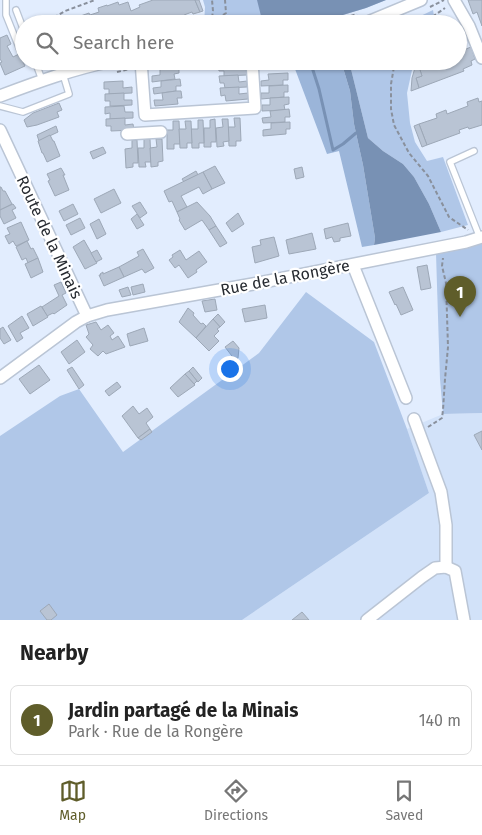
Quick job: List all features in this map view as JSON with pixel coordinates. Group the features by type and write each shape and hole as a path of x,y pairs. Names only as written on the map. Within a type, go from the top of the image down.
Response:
{"street":[{"path":"385,15 421,0"},
{"path":"451,3 460,15"},
{"path":"467,23 482,58"},
{"path":"0,96 42,80 76,70"},
{"path":"141,70 146,133"},
{"path":"145,115 256,108 253,70"},
{"name":"Route de la Minais","path":"0,130 88,316"},
{"path":"128,134 161,132"},
{"name":"Rue de la Rongère","path":"0,378 76,322 107,310 352,265 480,238"},
{"path":"352,265 406,398"},
{"path":"414,419 441,492 446,525 446,567"},
{"path":"367,620 435,568 446,567 455,571 464,620"}],"lane":[{"path":"6,0 6,16 15,38"},
{"path":"16,10 18,15"},
{"path":"38,70 42,80"},
{"path":"0,106 23,112 69,94 63,74"},
{"path":"474,151 450,162 480,238"}],"path":[{"path":"58,15 95,0"},
{"path":"212,0 212,15"},
{"path":"223,15 226,13 225,0"},
{"path":"433,15 451,3"},
{"path":"393,70 391,84 391,109 394,125 409,153 428,176 449,217 480,238"},
{"path":"419,434 442,418 448,347 446,282 442,266 443,255"}],"shaded area":[{"path":"203,0 386,0 343,15 205,15"},
{"path":"257,0 386,0 343,15 261,15"},
{"path":"433,10 434,15 423,15"},
{"path":"295,70 344,70 350,91 354,124 363,165 375,238 374,245 362,247 339,151 327,154"},
{"path":"344,70 351,70 368,138 403,164 414,177 429,204 441,232 374,245 375,238 354,124 350,91"},
{"path":"351,70 412,70 407,93 410,123 415,142 427,161 443,157 468,225 441,232 429,204 414,177 403,164 368,138"},
{"path":"482,242 482,413 443,414 436,254"},
{"path":"306,292 374,342 429,493 242,620 0,620 0,436 60,396 79,389 123,452 259,353"},
{"path":"482,413 482,620 242,620 429,493 407,429 443,414"}],"building":[{"path":"153,0 195,0 200,12 184,15 90,15 99,12 98,8 118,2 119,5 128,2 131,11 140,7 139,5"},
{"path":"195,0 199,0 203,11 200,12"},
{"path":"468,0 482,0 482,26 477,12 473,14"},
{"path":"7,35 11,44 7,46 13,57 15,56 16,70 5,75 0,63 2,62 0,59 0,38"},
{"path":"471,47 475,59 471,61 472,65 467,67 467,49"},
{"path":"160,70 179,70 179,73 174,74 175,79 152,82 152,76 160,75"},
{"path":"246,70 247,75 224,76 224,71 219,71"},
{"path":"414,70 420,70 422,76 416,78 419,88 411,91"},
{"path":"420,70 464,71 419,88 416,78 422,76"},
{"path":"288,73 288,80 283,80 283,85 261,86 261,81 269,80 268,74"},
{"path":"238,75 239,82 247,81 247,87 225,88 224,83 220,83 219,76"},
{"path":"180,79 181,86 176,86 176,91 154,94 153,88 161,87 161,81"},
{"path":"123,81 123,88 132,87 132,93 109,94 109,89 104,89 104,82"},
{"path":"288,85 288,92 284,92 284,97 261,99 261,93 269,93 269,86"},
{"path":"239,87 239,94 248,93 248,99 226,101 225,95 221,96 220,88"},
{"path":"181,91 182,98 177,98 178,104 155,106 154,100 163,100 162,93"},
{"path":"124,93 124,100 132,100 132,105 110,106 110,101 105,101 105,94"},
{"path":"289,97 289,104 284,105 285,110 262,111 262,105 270,105 270,98"},
{"path":"478,98 479,102 482,101 482,125 459,130 460,133 427,145 419,124 437,118 436,114 446,110 447,114 468,106 467,102"},
{"path":"59,103 62,110 57,112 59,117 27,127 24,120 33,113"},
{"path":"124,106 125,112 133,112 133,118 110,119 110,113 105,114 105,107"},
{"path":"289,109 290,117 285,117 285,122 263,123 262,118 271,117 270,111"},
{"path":"125,118 125,125 133,124 134,130 111,131 111,126 106,126 106,119"},
{"path":"234,118 240,118 241,141 236,141 236,146 229,146 228,127 235,127"},
{"path":"215,119 216,142 211,142 211,147 204,147 204,128 210,128 210,120"},
{"path":"222,119 228,119 229,141 223,142 224,146 217,147 216,128 223,127"},
{"path":"198,120 203,120 204,143 199,143 199,148 192,148 191,129 198,129"},
{"path":"173,121 179,121 180,144 174,144 174,149 167,149 167,130 173,130"},
{"path":"185,121 191,121 192,143 187,143 187,148 180,148 179,129 186,129"},
{"path":"290,122 290,129 286,129 286,134 263,136 263,130 271,129 271,123"},
{"path":"419,124 427,145 422,147 414,126"},
{"path":"56,126 58,132 39,141 37,135"},
{"path":"50,135 60,156 47,162 38,141"},
{"path":"144,139 150,139 151,162 145,162 146,167 139,167 138,148 144,148"},
{"path":"156,139 162,139 163,161 158,162 158,166 151,167 150,148 157,147"},
{"path":"132,140 137,140 138,163 133,163 133,167 126,168 125,149 132,148"},
{"path":"103,147 106,153 93,159 90,152"},
{"path":"215,166 225,183 212,189 203,172"},
{"path":"302,167 304,177 296,179 294,169"},
{"path":"61,168 69,190 55,196 47,174"},
{"path":"196,171 198,175 184,182 182,179"},
{"path":"203,172 212,189 203,194 199,187 181,196 187,207 177,212 172,201 169,202 164,191"},
{"path":"0,187 5,191 12,204 0,210"},
{"path":"114,189 121,203 101,213 94,199"},
{"path":"140,202 147,213 140,218 132,206"},
{"path":"197,202 210,216 216,226 209,230 202,220 185,230 177,212"},
{"path":"13,204 16,208 12,210 16,218 4,224 0,216 0,210"},
{"path":"73,204 78,214 64,221 59,211"},
{"path":"238,213 244,224 232,232 226,223"},
{"path":"137,214 144,225 137,229 131,219"},
{"path":"80,218 85,228 71,235 66,225"},
{"path":"99,219 106,234 97,239 90,224"},
{"path":"21,222 29,240 16,246 13,241 9,244 5,236 10,234 7,228"},
{"path":"348,223 351,236 340,238 340,241 334,242 332,237 326,239 324,229"},
{"path":"216,226 227,243 220,247 209,230"},
{"path":"312,233 316,249 289,254 286,240"},
{"path":"274,237 279,256 255,263 252,247 261,245 260,240"},
{"path":"84,240 97,263 85,269 73,247"},
{"path":"27,241 38,258 28,263 26,258 22,260 16,247"},
{"path":"143,249 154,268 145,273 142,269 124,277 119,267 139,256 137,252"},
{"path":"97,250 102,259 96,262 91,253"},
{"path":"180,250 186,260 199,251 207,262 188,278 179,265 175,268 169,260 173,257 172,255"},
{"path":"38,258 43,272 31,278 25,264"},
{"path":"427,265 431,288 421,290 417,267"},
{"path":"119,267 124,277 104,286 99,275"},
{"path":"61,282 66,293 62,295 67,305 54,314 47,316 42,307 59,296 54,285"},
{"path":"143,284 145,292 133,295 131,287"},
{"path":"128,287 131,295 122,297 119,290"},
{"path":"403,287 413,310 401,315 389,292"},
{"path":"215,299 217,310 205,312 202,301"},
{"path":"265,305 267,318 245,322 242,309"},
{"path":"41,306 48,317 33,326 27,314"},
{"path":"188,308 194,313 193,315 201,324 203,323 206,326 196,338 179,322"},
{"path":"218,314 225,322 220,327 213,319"},
{"path":"22,316 29,328 20,333 23,338 17,342 8,326"},
{"path":"213,319 220,327 214,336 219,341 209,351 196,338"},
{"path":"96,322 101,330 108,325 114,333 110,336 112,340 118,336 125,347 106,354 103,351 98,356 90,349 93,345 86,337 89,334 86,325"},
{"path":"3,327 11,340 4,344 0,338 0,329"},
{"path":"144,328 148,341 130,346 127,334"},
{"path":"77,340 85,352 69,364 61,352"},
{"path":"233,341 239,348 238,358 235,360 225,347"},
{"path":"39,365 50,380 30,394 19,379"},
{"path":"72,367 84,385 79,389 67,370"},
{"path":"193,367 202,378 198,382 189,371"},
{"path":"189,371 197,381 194,384 185,374"},
{"path":"185,374 195,385 178,397 170,388"},
{"path":"117,382 121,387 109,396 105,391"},
{"path":"133,406 139,414 147,408 153,417 146,423 150,429 138,438 122,416"},
{"path":"150,429 152,432 141,440 138,438"},
{"path":"482,431 482,450 474,435"},
{"path":"49,604 57,615 51,620 47,620 40,611"},
{"path":"302,612 309,620 292,620"}],"waterway":[{"path":"313,70 333,150 356,133"}],"place":[{"name":"Jardin partagé de la Minais","path":"460,317"}]}
